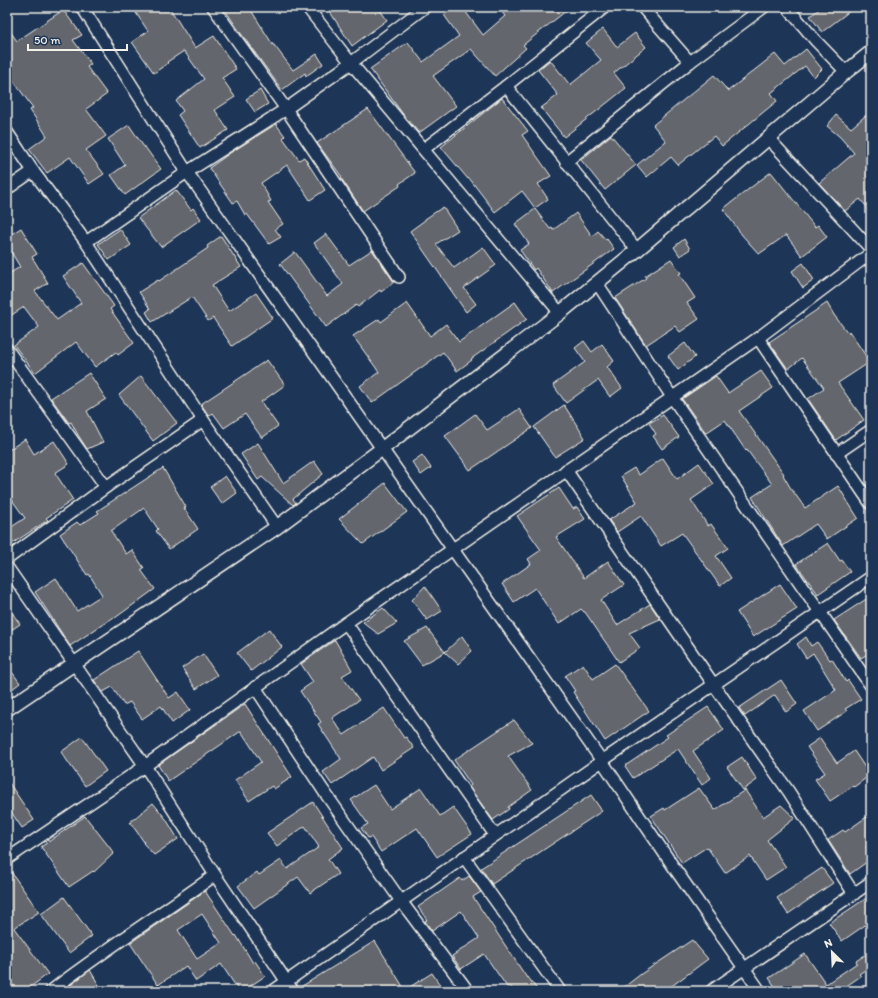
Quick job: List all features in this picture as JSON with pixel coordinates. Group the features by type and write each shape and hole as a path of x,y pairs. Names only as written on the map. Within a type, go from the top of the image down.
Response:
{"street":[{"path":"82,7 187,172 383,448 452,550 602,761 760,991"},
{"path":"213,7 286,109 399,277"},
{"path":"307,7 351,63 560,313"},
{"path":"86,242 187,172 286,109 351,63 425,7"},
{"path":"424,149 605,7"},
{"path":"642,7 690,62"},
{"path":"566,162 690,62 764,7"},
{"path":"787,7 816,41 846,72"},
{"path":"7,709 277,527 383,448 597,283 871,52"},
{"path":"506,86 637,250"},
{"path":"7,132 33,171 86,242 203,420 277,527"},
{"path":"769,139 871,249"},
{"path":"7,189 33,171"},
{"path":"7,859 145,766 346,623 758,338 871,253"},
{"path":"597,283 672,397 871,686"},
{"path":"758,338 871,504"},
{"path":"7,349 106,487"},
{"path":"7,559 106,487 203,420"},
{"path":"836,454 871,430"},
{"path":"566,470 789,792 854,894"},
{"path":"7,567 145,766 293,991"},
{"path":"273,991 495,835 819,611 871,577"},
{"path":"346,623 495,835"},
{"path":"255,687 323,790 401,901 468,991"},
{"path":"464,857 560,991"},
{"path":"51,991 215,874"},
{"path":"711,991 871,882"}],"building":[{"path":"132,7 169,7 195,48 214,36 236,69 222,78 235,97 215,110 228,130 200,148 178,115 183,111 176,101 204,79 184,51 154,73 132,42 148,31"},
{"path":"223,7 249,7 273,45 293,70 317,54 323,64 306,76 305,73 282,90"},
{"path":"337,7 378,7 387,20 352,46 330,12"},
{"path":"455,7 462,7 483,35 505,16 498,7 571,7 523,45 526,48 495,76 471,49 433,76 456,106 419,133 405,117 370,69 408,42 423,62 459,36 444,15"},
{"path":"822,7 855,7 822,32 810,16"},
{"path":"63,10 82,35 73,40 91,64 87,67 107,94 86,109 106,136 86,150 104,174 89,184 70,157 47,173 29,149 47,136 30,110 33,108 7,72 7,27 17,41"},
{"path":"603,29 617,47 635,33 646,47 614,73 626,88 564,137 541,108 558,95 538,70 550,60 570,85 601,60 586,43"},
{"path":"806,49 822,69 814,77 805,66 771,93 777,101 722,146 714,136 678,165 671,157 647,177 637,165 666,141 653,125 714,75 728,91 775,54 785,66"},
{"path":"260,90 268,104 255,112 246,99"},
{"path":"502,98 528,131 522,135 551,176 538,184 548,199 535,208 522,191 495,212 469,178 468,179 441,147"},
{"path":"368,109 415,173 399,184 400,186 363,211 341,178 342,177 317,143"},
{"path":"871,111 871,148 866,152 871,158 871,212 860,199 845,211 819,183 854,153 840,137 827,126 836,115 851,128"},
{"path":"276,124 285,136 283,138 299,160 304,157 325,190 310,200 287,165 261,183 271,201 268,202 283,224 275,229 281,237 269,244 247,214 245,215 237,201 233,203 209,168"},
{"path":"129,125 161,169 125,195 111,175 125,165 108,139"},
{"path":"611,135 636,165 605,190 581,160"},
{"path":"771,172 815,227 818,225 827,237 802,256 786,235 759,254 742,235 723,209"},
{"path":"176,190 191,210 193,208 201,219 161,247 138,218"},
{"path":"443,207 458,230 436,244 454,268 483,247 496,265 464,288 476,304 466,312 410,231"},
{"path":"535,209 550,229 552,228 553,230 576,213 592,236 598,231 606,240 607,239 614,249 553,293 536,268 534,270 520,250 529,244 515,224"},
{"path":"21,228 37,254 32,257 48,283 35,291 57,320 81,303 63,276 83,263 114,306 110,309 134,343 118,355 116,352 95,367 76,342 35,373 14,345 39,327 24,307 7,318 7,275 20,267 7,245 7,237"},
{"path":"120,229 131,245 109,260 98,244"},
{"path":"326,234 349,265 372,250 394,282 381,292 380,290 358,307 356,305 326,327 280,264 295,252 327,296 343,284 314,243"},
{"path":"221,236 241,267 212,285 229,311 256,293 273,318 232,346 213,318 208,321 192,297 152,322 146,312 150,309 139,292 158,280 159,281 208,248 207,246"},
{"path":"684,239 690,249 680,256 674,247"},
{"path":"671,259 695,298 687,303 699,319 680,332 675,326 646,345 615,298 646,278 645,276"},
{"path":"803,263 814,280 803,288 792,271"},
{"path":"515,302 527,319 471,359 472,360 457,371 443,352 372,403 360,386 379,372 353,336 379,319 381,322 407,303 430,336 446,324 459,342"},
{"path":"827,303 834,315 848,333 849,331 870,362 838,383 864,420 836,440 808,399 824,388 802,358 788,369 769,342"},
{"path":"584,341 592,352 602,344 614,361 607,367 622,388 610,397 598,380 566,403 553,385 585,362 575,348"},
{"path":"685,343 695,357 678,370 668,356"},
{"path":"267,360 285,385 261,402 278,426 262,438 245,414 224,428 213,413 209,416 201,404"},
{"path":"761,371 773,388 739,411 784,474 783,475 790,487 805,508 838,486 858,518 827,539 816,524 783,546 752,497 772,484 747,450 746,451 725,420 706,433 682,399 716,376 728,393"},
{"path":"89,373 106,399 87,411 103,442 87,449 71,422 69,423 51,398"},
{"path":"141,376 177,423 153,441 119,395"},
{"path":"564,405 585,438 555,457 534,427"},
{"path":"519,409 532,428 470,470 445,436 475,414 487,430"},
{"path":"663,415 679,437 662,449 653,436 656,434 649,423"},
{"path":"25,439 34,454 54,441 69,464 55,473 73,500 46,518 48,520 7,547 7,530 25,518 7,493 7,451"},
{"path":"258,443 283,483 314,461 323,474 293,499 296,503 293,505 262,477 258,480 241,454"},
{"path":"422,455 431,468 421,475 412,462"},
{"path":"663,458 677,479 699,463 714,484 691,500 708,526 711,524 728,548 716,556 731,578 720,586 682,533 661,546 641,516 617,532 609,520 637,502 621,476 634,468 639,475"},
{"path":"163,468 186,507 184,508 198,529 169,549 156,531 158,529 144,508 111,531 126,554 132,550 144,568 141,570 155,589 115,618 114,617 70,646 35,592 56,578 77,611 102,595 89,574 87,575 60,534 77,522 80,525 99,513 97,511"},
{"path":"225,476 237,493 222,504 210,487"},
{"path":"385,483 407,512 363,544 339,519"},
{"path":"559,488 573,509 577,507 585,519 556,537 584,578 608,561 624,585 601,600 617,625 650,604 660,619 629,633 640,648 619,662 585,612 581,609 559,624 535,588 514,602 502,584 531,564 528,559 541,550 517,516"},
{"path":"828,543 840,561 842,560 850,572 818,594 796,564"},
{"path":"780,584 797,609 753,637 737,612"},
{"path":"425,586 442,611 427,620 412,600"},
{"path":"871,596 871,652 861,658 834,620"},
{"path":"7,605 20,624 7,633"},
{"path":"383,608 397,623 378,634 363,622"},
{"path":"427,628 445,652 422,665 404,641"},
{"path":"269,629 282,647 251,671 237,653"},
{"path":"462,636 472,651 458,664 445,652"},
{"path":"806,637 811,646 817,642 830,660 832,659 846,682 848,680 861,699 845,709 847,711 817,731 804,711 836,690 813,653 806,658 797,644"},
{"path":"335,640 352,670 342,676 359,700 332,718 344,735 384,708 404,738 406,737 414,748 381,770 373,757 332,785 323,772 341,759 318,724 321,722 300,691 313,682 301,664"},
{"path":"138,651 169,698 178,692 190,710 172,723 161,706 142,719 130,702 124,705 112,687 103,692 94,680"},
{"path":"203,654 217,675 196,689 182,668"},
{"path":"583,664 593,679 615,664 649,711 605,741 573,692 575,691 565,676"},
{"path":"7,665 20,683 7,693"},
{"path":"781,680 797,704 786,712 775,695 745,716 739,708"},
{"path":"245,704 292,777 274,789 272,786 249,801 235,780 261,762 241,731 168,781 158,765"},
{"path":"708,707 724,730 693,751 711,778 702,785 678,749 633,778 625,766 668,737 666,735"},
{"path":"514,720 532,743 508,756 532,790 493,820 469,787 471,785 454,760"},
{"path":"82,737 106,771 85,786 61,752"},
{"path":"820,738 837,763 854,751 870,775 854,787 853,786 830,801 815,779 825,773 807,747"},
{"path":"742,757 757,780 743,790 727,767"},
{"path":"7,780 34,820 22,828 7,806"},
{"path":"374,785 390,809 421,788 440,816 453,807 472,834 437,857 417,828 381,852 371,837 368,838 361,828 368,824 351,800"},
{"path":"699,788 715,810 745,790 763,817 781,805 795,818 767,840 786,867 766,880 750,856 725,873 707,847 682,863 651,816 664,808 665,810"},
{"path":"591,795 602,811 492,884 481,868"},
{"path":"313,802 343,848 328,859 338,874 310,893 298,877 254,908 238,886 257,872 259,875 281,860 287,869 319,847 305,826 277,846 267,833"},
{"path":"153,803 166,819 178,839 154,855 143,843 144,842 130,822"},
{"path":"871,814 871,844 866,847 871,854 871,859 850,874 828,840 843,830 845,832"},
{"path":"85,816 114,853 94,872 93,871 69,887 41,847"},
{"path":"7,866 39,912 14,928 48,974 25,991 17,991 7,978"},
{"path":"822,868 833,883 788,914 777,898"},
{"path":"469,876 481,892 473,897 527,978 528,977 538,991 514,991 510,986 507,987 484,954 461,969 452,956 479,938 461,911 432,931 425,921 427,920 418,907 460,878 462,881"},
{"path":"205,891 235,936 236,935 253,963 255,961 265,976 243,991 239,991 221,964 196,981 186,966 158,985 130,943","holes":["202,914 221,943 197,959 178,930"]},
{"path":"871,895 871,921 842,941 829,923"},
{"path":"64,897 92,936 69,953 41,914"},
{"path":"692,940 708,959 665,991 619,991 641,974"},
{"path":"375,941 405,990 432,973 444,991 300,991 299,988"},
{"path":"871,951 871,966 859,974 861,976 839,991 778,991 769,978 805,954 826,984 857,963 856,961"},
{"path":"90,970 100,987 94,991 63,991"}]}
